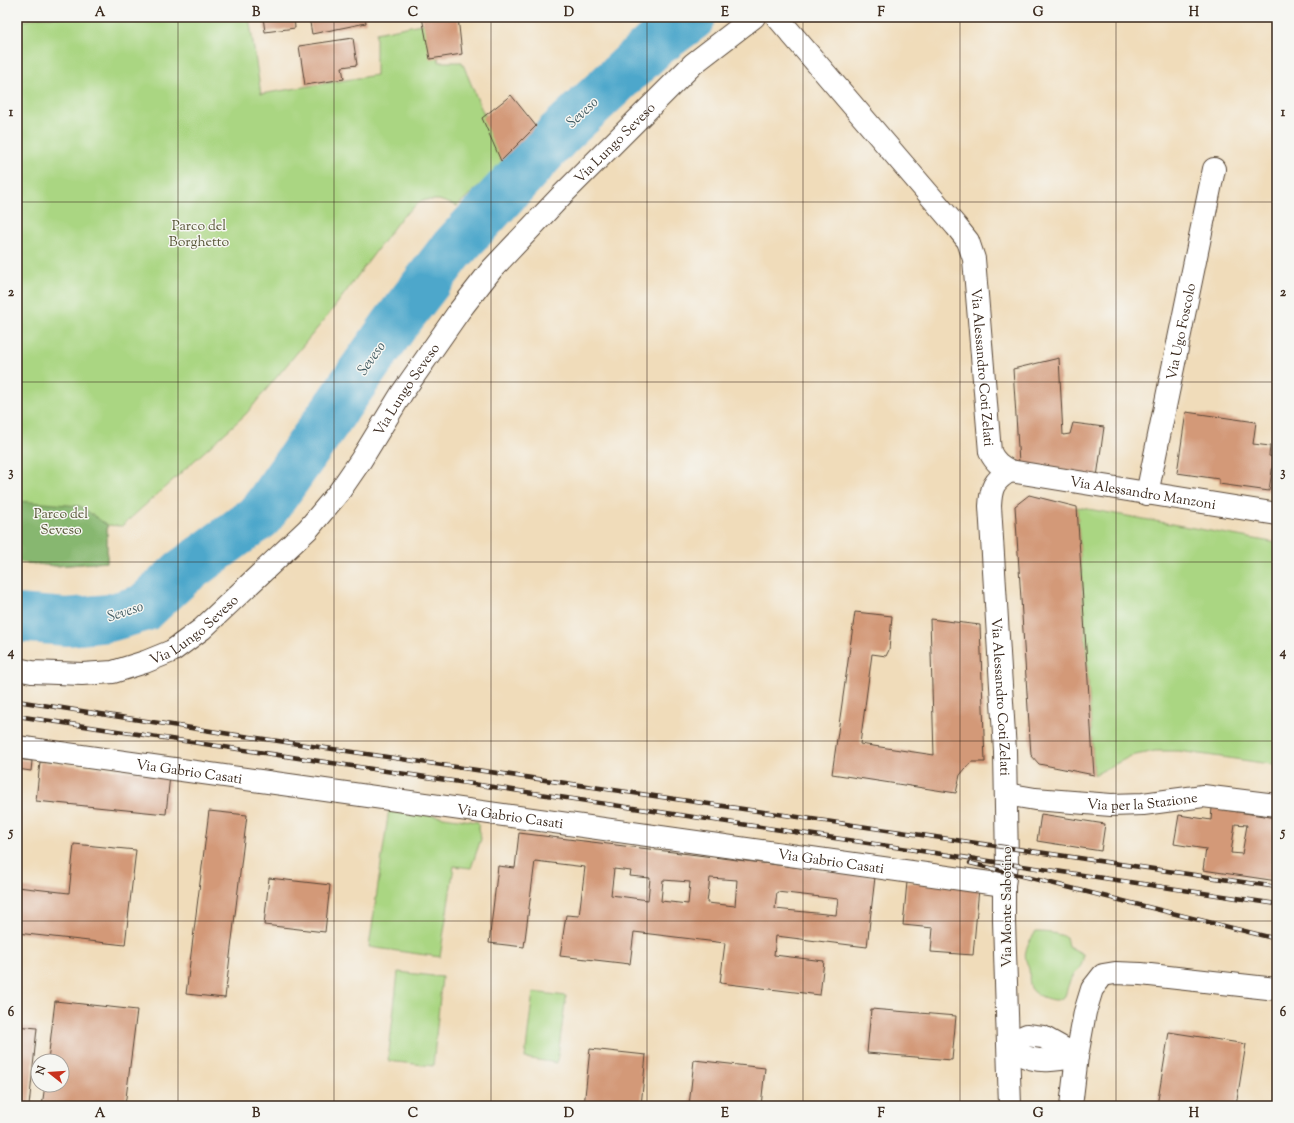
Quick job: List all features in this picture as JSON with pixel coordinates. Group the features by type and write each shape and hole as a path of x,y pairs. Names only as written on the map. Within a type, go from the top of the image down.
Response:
{"street":[{"name":"Via Lungo Seveso","path":"17,669 32,672 82,674 113,672 145,662 172,651 202,629 308,529 339,492 407,386 460,310 492,269 562,195 693,64 754,17"},
{"name":"Via Alessandro Coti Zelati","path":"777,17 968,241 974,259 990,452 1000,467 1010,471"},
{"name":"Via Ugo Foscolo","path":"1147,494 1214,169"},
{"name":"Via Alessandro Coti Zelati","path":"1006,794 1005,751 990,493 994,484 1000,477 1010,471"},
{"name":"Via Alessandro Manzoni","path":"1010,471 1277,514"},
{"name":"Via Gabrio Casati","path":"17,747 1004,885"},
{"name":"Via per la Stazione","path":"1006,794 1035,799 1111,805 1143,804 1203,796 1277,805"},
{"name":"Via Monte Sabotino","path":"1006,794 1007,864 1004,885 1004,921 1010,1106"},
{"path":"1071,1106 1077,1056 1085,1012 1092,989 1103,975 1115,973 1141,974 1277,989"},
{"path":"1009,1043 1026,1035 1043,1037 1077,1056"}],"green space":[{"name":"Parco del Borghetto","path":"41,17 249,17 261,94 376,75 376,33 431,22 439,62 462,62 481,108 509,158 457,206 439,200 422,200 400,219 330,313 246,414 122,526 107,525 107,562 56,566 17,562 17,22"},
{"name":"Parco del Seveso","path":"17,501 80,506 107,525 107,562 56,566 17,562"},
{"path":"1077,507 1277,543 1277,765 1179,751 1155,751 1131,756 1094,775"},
{"path":"389,809 478,822 481,839 471,868 454,866 440,957 369,947"},
{"path":"1036,932 1051,933 1066,937 1068,946 1083,954 1082,964 1070,982 1065,996 1058,1000 1042,997 1035,993 1030,986 1029,969 1025,954 1031,938"},
{"path":"398,972 442,977 433,1066 388,1061"},
{"path":"533,992 566,996 557,1063 525,1058"}],"building":[{"path":"263,17 294,17 295,28 265,32"},
{"path":"309,17 365,17 366,23 312,34"},
{"path":"422,17 458,17 462,54 430,59"},
{"path":"353,38 357,65 342,67 344,79 305,85 299,46"},
{"path":"511,95 536,126 501,161 482,118"},
{"path":"1059,358 1063,435 1070,434 1073,423 1104,427 1097,477 1019,463 1013,369"},
{"path":"1186,412 1256,422 1253,444 1270,446 1269,456 1274,457 1269,491 1219,484 1219,479 1177,473"},
{"path":"1029,495 1077,507 1094,775 1039,764 1031,755 1015,506"},
{"path":"855,612 892,616 889,650 886,656 872,654 860,744 934,755 930,619 980,625 985,762 971,762 960,775 956,793 832,774"},
{"path":"17,759 32,761 31,771 17,769"},
{"path":"40,762 170,775 166,814 36,801"},
{"path":"1212,808 1277,818 1277,881 1203,870 1206,849 1174,844 1179,815 1211,820","holes":["1235,824 1247,825 1242,854 1231,853"]},
{"path":"209,811 247,815 225,998 186,994"},
{"path":"1041,814 1105,824 1101,851 1037,841"},
{"path":"519,833 875,877 867,947 776,936 774,955 824,961 820,995 720,983 725,943 634,932 630,964 560,956 566,915 579,916 585,867 535,861 524,947 489,943 498,866 515,868","holes":["614,869 631,871 630,876 650,878 648,900 611,895","710,878 737,880 735,906 707,903","663,880 690,882 688,904 661,901","777,892 838,899 836,915 775,909"]},
{"path":"74,844 136,850 125,945 17,933 17,887 69,893"},
{"path":"269,878 330,885 325,932 264,925"},
{"path":"907,882 979,888 973,955 931,952 933,928 903,925"},
{"path":"55,1001 137,1010 125,1106 42,1106 44,1093 70,1093 70,1053 49,1053"},
{"path":"871,1009 956,1016 952,1060 867,1053"},
{"path":"17,1026 37,1028 34,1053 30,1053 29,1106 17,1106"},
{"path":"1169,1032 1246,1044 1236,1106 1157,1106"},
{"path":"590,1049 646,1055 641,1106 584,1106"},
{"path":"694,1060 765,1068 761,1106 689,1106"}],"waterway":[{"name":"Seveso","path":"17,618 67,622 109,618 144,608 182,573 260,516 395,324 451,251 559,134 654,45 692,17"}],"railway":[{"path":"17,701 230,734 1277,887"},
{"path":"17,716 1277,904"},
{"path":"970,863 1277,939"}]}
